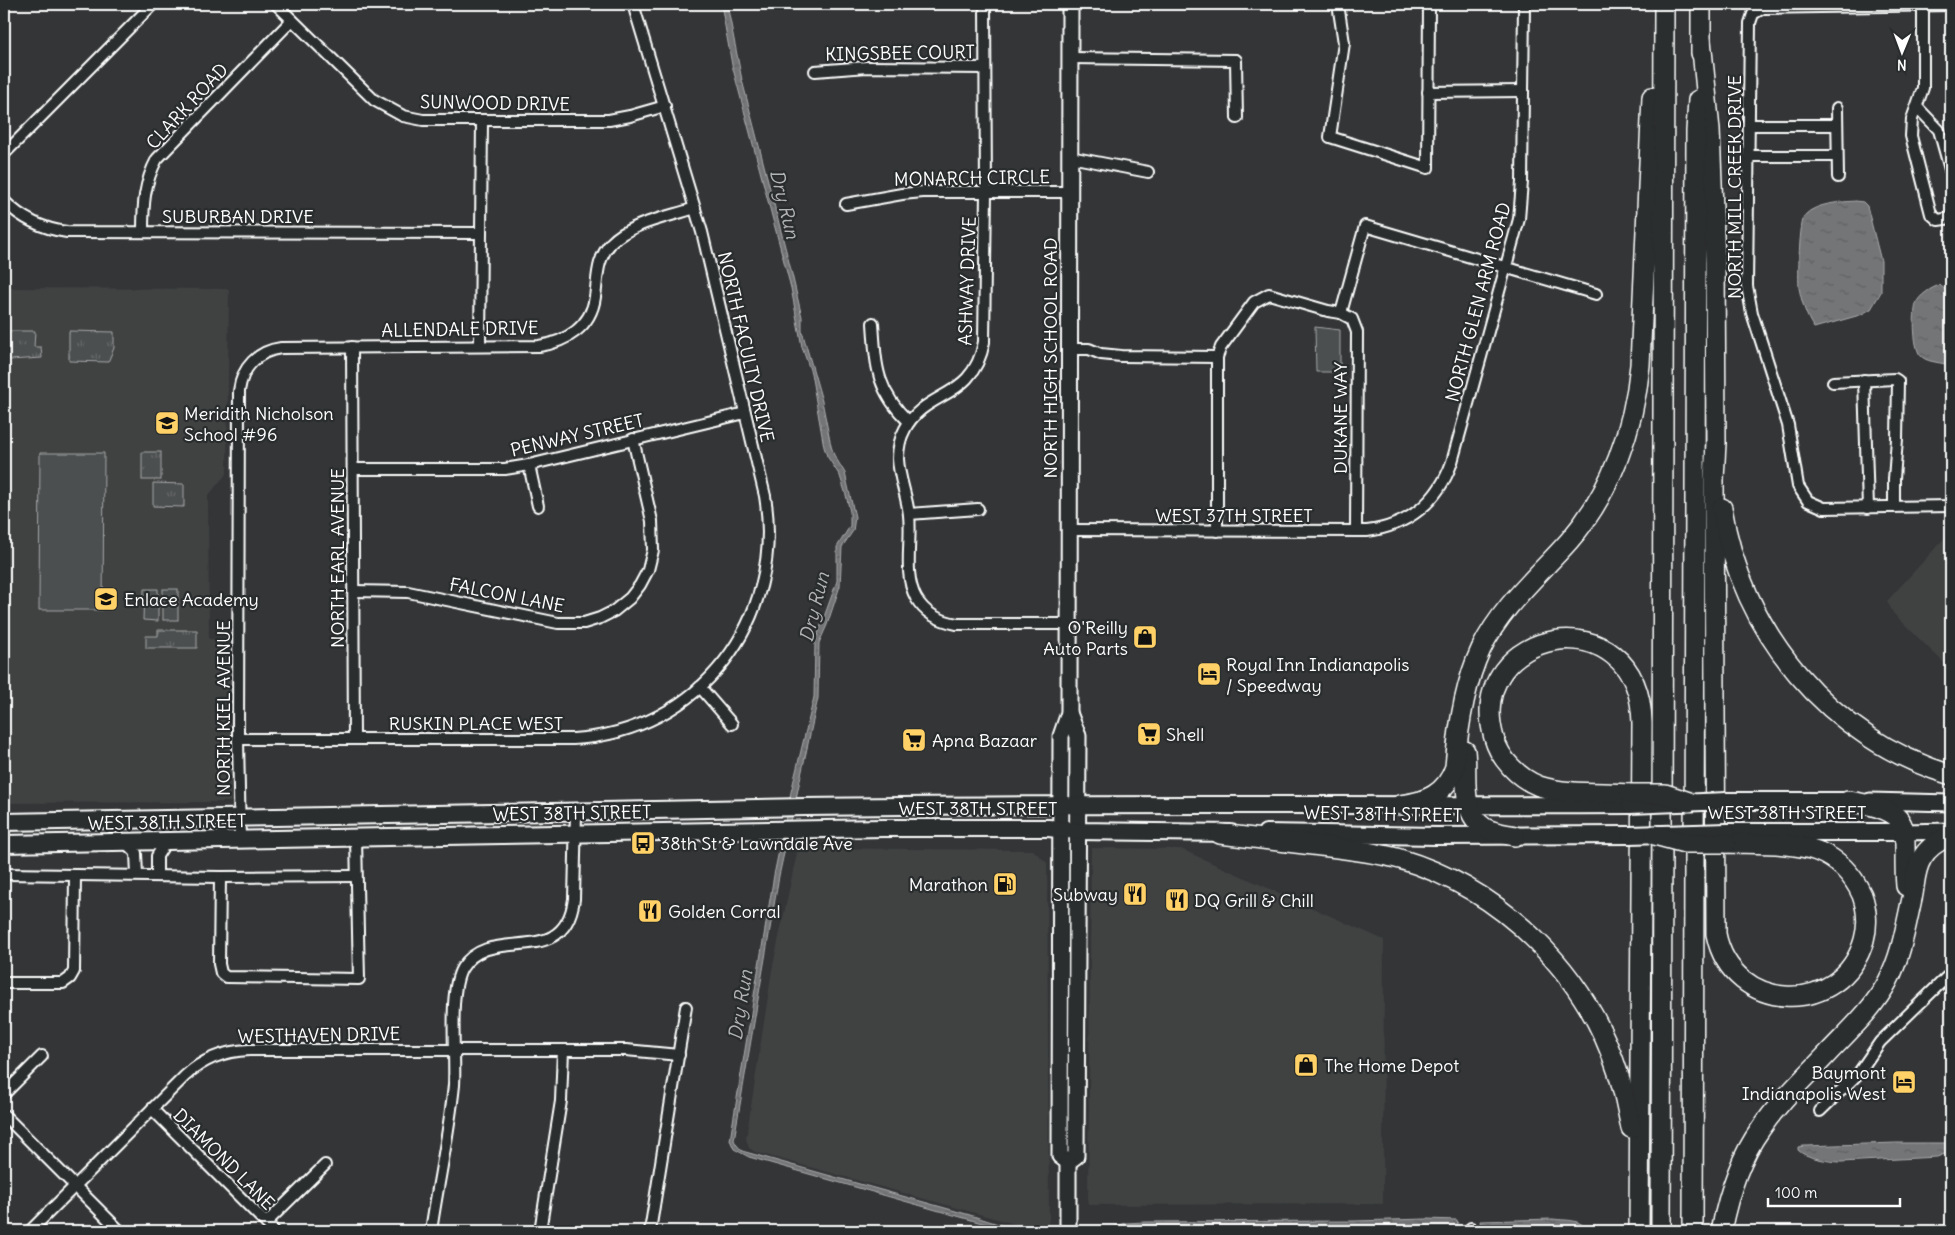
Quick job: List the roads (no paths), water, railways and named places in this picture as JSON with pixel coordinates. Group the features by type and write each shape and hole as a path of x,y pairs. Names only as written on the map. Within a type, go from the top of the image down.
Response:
{"highway":[{"path":"1400,805 1425,801 1445,785 1455,767 1464,701 1471,675 1487,637 1510,604 1565,546 1588,516 1616,464 1630,422 1640,365 1652,97 1653,4"},
{"path":"1661,1231 1664,4"},
{"path":"1693,1231 1696,141 1701,4"},
{"path":"1655,835 1686,843 1726,838 1807,848 1831,857 1848,872 1863,898 1866,928 1858,957 1839,980 1820,991 1805,996 1783,997 1768,994 1748,984 1736,974 1726,962 1718,942 1715,920 1714,479 1716,443 1715,262 1710,130 1701,40"},
{"path":"1716,443 1723,511 1735,563 1752,604 1782,654 1830,708 1866,735 1904,756 1951,775"},
{"path":"1639,1231 1639,1206 1642,723 1639,694 1634,680 1620,662 1608,652 1595,645 1573,640 1558,639 1535,645 1522,652 1502,674 1491,702 1492,732 1505,760 1526,780 1548,788 1630,799 1665,794 1690,802"},
{"path":"1461,722 1466,757 1466,789 1469,805 1474,816 1484,827 1492,831 1516,836"},
{"path":"1848,801 1870,804 1892,812 1901,821 1905,832 1906,883 1909,912"},
{"path":"1220,834 1354,850 1400,859 1448,878 1474,892 1523,928 1544,948 1564,972 1594,1016 1606,1041 1618,1073 1628,1112 1639,1206"},
{"path":"1721,1231 1727,1203 1737,1176 1758,1132 1784,1098 1865,1014 1889,980 1901,948 1916,871 1921,859 1934,844 1951,835"}],"main road":[{"name":"WEST 38TH STREET","path":"4,822 806,807 1469,805 1630,799"},
{"name":"WEST 38TH STREET","path":"1690,802 1848,801"},
{"name":"WEST 38TH STREET","path":"4,844 774,829 1061,828 1078,831 1220,834 1288,832 1516,836 1655,835"},
{"name":"WEST 38TH STREET","path":"1726,838 1905,832"}],"street":[{"path":"4,154 154,4"},
{"name":"SUNWOOD DRIVE","path":"276,4 365,92 384,107 403,116 423,120 608,120 665,106"},
{"name":"NORTH FACULTY DRIVE","path":"633,4 696,208 767,508 768,537 766,564 755,608 739,641 718,670 700,687"},
{"name":"ASHWAY DRIVE","path":"985,4 986,192 984,334 980,358 972,372 962,384 920,410 909,422 900,440 898,456 909,514 911,583 917,599 930,614 945,621 957,624 1069,624"},
{"name":"NORTH HIGH SCHOOL ROAD","path":"1068,1162 1060,1156 1061,736 1069,713 1070,4"},
{"path":"1338,4 1344,43 1330,137 1428,168 1429,4"},
{"name":"NORTH GLEN ARM ROAD","path":"1398,523 1409,518 1425,506 1439,489 1449,470 1515,234 1521,202 1524,4"},
{"path":"1951,5 1923,6 1924,84 1911,124 1910,136 1934,219 1951,218"},
{"name":"NORTH MILL CREEK DRIVE","path":"1868,508 1824,508 1808,501 1798,486 1788,425 1749,302 1748,156 1750,23 1753,14 1763,8 1923,6"},
{"name":"CLARK ROAD","path":"143,232 145,190 149,174 157,159 292,20"},
{"path":"1070,58 1236,60 1237,118"},
{"name":"KINGSBEE COURT","path":"816,71 867,67 985,68"},
{"path":"1428,92 1523,91"},
{"path":"1917,107 1939,130 1951,173"},
{"path":"1837,108 1838,177"},
{"path":"480,346 482,120"},
{"path":"1749,125 1837,125"},
{"path":"1070,156 1148,172"},
{"path":"1748,156 1837,156"},
{"name":"MONARCH CIRCLE","path":"846,204 902,194 1070,192"},
{"name":"SUBURBAN DRIVE","path":"4,201 34,223 54,230 75,233 481,233"},
{"name":"ALLENDALE DRIVE","path":"239,395 240,383 245,371 252,362 265,352 281,348 538,346 566,339 576,332 589,315 595,300 599,263 612,243 631,228 696,208"},
{"path":"1217,531 1217,357 1221,347 1254,302 1269,294 1341,313 1364,226 1596,294"},
{"name":"DUKANE WAY","path":"1341,313 1352,319 1357,332 1356,531"},
{"path":"873,323 875,354 882,386 891,404 909,422"},
{"name":"NORTH EARL AVENUE","path":"352,347 354,739"},
{"path":"1069,349 1089,350 1101,354 1121,356 1217,357"},
{"path":"1833,382 1895,379 1898,381 1894,508"},
{"path":"1864,380 1868,508 1951,506"},
{"name":"NORTH KIEL AVENUE","path":"239,395 238,739 240,840"},
{"name":"PENWAY STREET","path":"353,469 497,469 529,465 745,413"},
{"name":"FALCON LANE","path":"354,591 408,592 558,623 584,623 614,611 630,598 640,585 648,570 653,550 652,521 633,439"},
{"path":"529,465 538,506"},
{"path":"909,514 978,508"},
{"name":"WEST 37TH STREET","path":"1069,530 1356,531 1378,530 1398,523"},
{"path":"700,687 732,724"},
{"name":"RUSKIN PLACE WEST","path":"238,739 573,739 593,737 618,732 649,721 681,702 700,687"},
{"name":"NORTH HIGH SCHOOL ROAD","path":"1068,1162 1076,1156 1078,831 1078,736 1069,713"},
{"name":"WEST 38TH STREET","path":"1848,801 1951,803"},
{"path":"431,1231 452,1101 455,987 459,974 475,954 505,944 524,945 544,941 554,935 566,922 574,899 576,812"},
{"name":"WEST 38TH STREET","path":"1905,832 1951,831"},
{"path":"220,877 219,964 221,974 226,977 360,978 356,838"},
{"path":"125,842 136,853 137,876"},
{"path":"157,876 157,856 166,842"},
{"path":"4,874 220,877 356,876"},
{"path":"4,983 62,983 70,978 74,971 75,874"},
{"path":"1820,1111 1858,1074 1880,1042 1951,973"},
{"path":"650,1231 686,1007"},
{"name":"WESTHAVEN DRIVE","path":"30,1231 197,1066 220,1054 249,1050 637,1050 679,1055"},
{"path":"540,1231 561,1101 563,1050"},
{"path":"4,1094 42,1056"},
{"name":"DIAMOND LANE","path":"152,1109 274,1231"},
{"path":"4,1115 120,1231"},
{"name":"NORTH HIGH SCHOOL ROAD","path":"1068,1162 1068,1231"},
{"path":"266,1223 325,1165"}],"water":[{"name":"Dry Run","path":"721,4 727,4 742,80 802,317 802,331 822,401 831,446 845,473 855,517 853,531 842,547 840,586 819,643 818,698 779,876 734,1140 742,1151 970,1215 1020,1231 1010,1231 749,1157 734,1149 730,1140 774,875 791,792 814,697 815,642 837,581 837,547 850,526 850,512 840,476 827,456 824,447 811,373 802,347 791,288 732,65"},
{"path":"1856,201 1863,202 1867,206 1881,261 1881,292 1871,309 1860,315 1814,328 1801,299 1799,288 1799,250 1803,219 1805,215 1816,208"},
{"path":"1940,285 1951,295 1951,366 1922,357 1915,340 1914,316 1917,301 1926,292"},
{"path":"1950,1143 1950,1150 1937,1157 1841,1162 1812,1157 1798,1150 1798,1147 1804,1146"},
{"path":"1553,1219 1577,1222 1589,1231 1583,1231 1578,1226 1481,1227 1480,1221"},
{"path":"1457,1220 1458,1225 1128,1225 1111,1231 1099,1231 1125,1223 1145,1222"}],"place":[{"name":"Meridith Nicholson School #96","path":"167,423"},
{"name":"Enlace Academy","path":"106,599"},
{"name":"O'Reilly Auto Parts","path":"1145,637"},
{"name":"Royal Inn Indianapolis / Speedway","path":"1209,674"},
{"name":"Shell","path":"1149,734"},
{"name":"Apna Bazaar","path":"914,740"},
{"name":"38th St & Lawndale Ave","path":"643,843"},
{"name":"Marathon","path":"1005,884"},
{"name":"Subway","path":"1135,894"},
{"name":"DQ Grill & Chill","path":"1177,900"},
{"name":"Golden Corral","path":"650,911"},
{"name":"The Home Depot","path":"1306,1065"},
{"name":"Baymont Indianapolis West","path":"1904,1082"}]}
